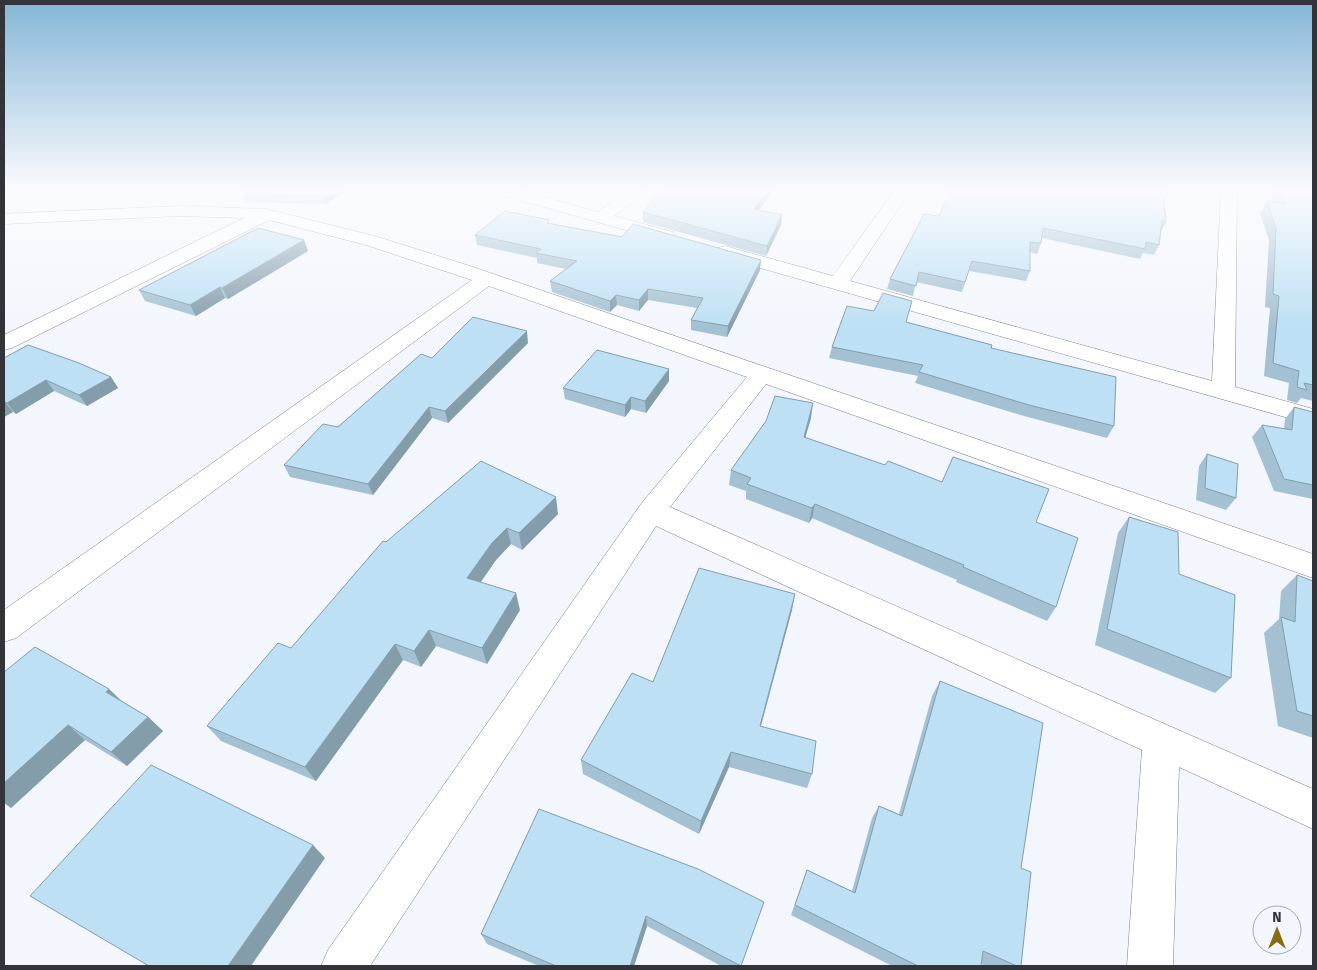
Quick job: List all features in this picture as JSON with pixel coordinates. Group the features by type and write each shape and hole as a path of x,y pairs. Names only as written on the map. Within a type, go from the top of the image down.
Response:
{"street":[{"path":"4,343 221,236"},
{"path":"350,236 486,279 1313,566"},
{"path":"667,236 1313,417"},
{"path":"838,284 871,236"},
{"path":"1224,392 1228,236"},
{"path":"4,628 486,279"},
{"path":"344,966 651,511 763,374"},
{"path":"651,511 1313,809"},
{"path":"1150,966 1161,742"}],"building":[{"path":"242,236 290,236 304,240 190,305 139,290"},
{"path":"481,236 677,236 761,260 728,326 691,320 703,298 648,289 639,300 616,295 610,301 550,281 577,261 536,253 541,249"},
{"path":"732,236 772,236 767,246"},
{"path":"912,236 1042,236 1041,243 1030,242 1030,271 972,261 965,282 919,272 916,286 890,279"},
{"path":"1083,236 1160,236 1159,245 1146,242 1145,249"},
{"path":"1276,236 1313,236 1313,385 1304,383 1307,390 1297,387 1299,371 1273,363 1279,296 1273,294"},
{"path":"883,293 912,301 906,322 992,345 991,348 1116,377 1114,426 1029,405 919,372 923,365 832,347 847,306 874,311"},
{"path":"473,317 527,331 445,411 429,407 368,484 284,465 323,424 338,427 421,354 432,358"},
{"path":"28,345 79,363 111,377 79,395 46,380 7,403 4,401 4,358"},
{"path":"597,350 669,369 645,401 631,397 625,405 563,388"},
{"path":"775,396 813,403 804,437 885,465 888,461 942,482 953,457 1049,489 1036,522 1078,538 1056,607 963,567 964,565 815,504 812,508 747,484 751,478 731,470 766,421"},
{"path":"1294,407 1313,412 1313,485 1284,479 1262,425 1292,430"},
{"path":"1207,454 1238,464 1236,498 1205,488"},
{"path":"481,461 556,497 519,533 507,528 492,543 467,578 516,593 482,648 429,630 414,651 395,644 305,767 207,726 278,643 291,648 383,541 386,542"},
{"path":"1129,517 1178,532 1179,574 1235,595 1231,678 1107,629"},
{"path":"699,568 795,594 760,726 816,741 812,774 731,752 701,821 581,760 632,673 653,682"},
{"path":"1297,575 1313,581 1313,716 1297,711 1281,617 1295,622"},
{"path":"35,647 109,689 106,692 148,717 111,752 68,725 4,783 4,672"},
{"path":"940,681 1043,723 1021,868 1031,872 1021,966 983,951 981,966 918,966 795,905 807,870 855,893 879,806 902,816"},
{"path":"151,765 313,845 228,966 149,966 30,896"},
{"path":"539,809 698,869 764,902 741,966 646,916 630,966 556,966 481,934"}]}
